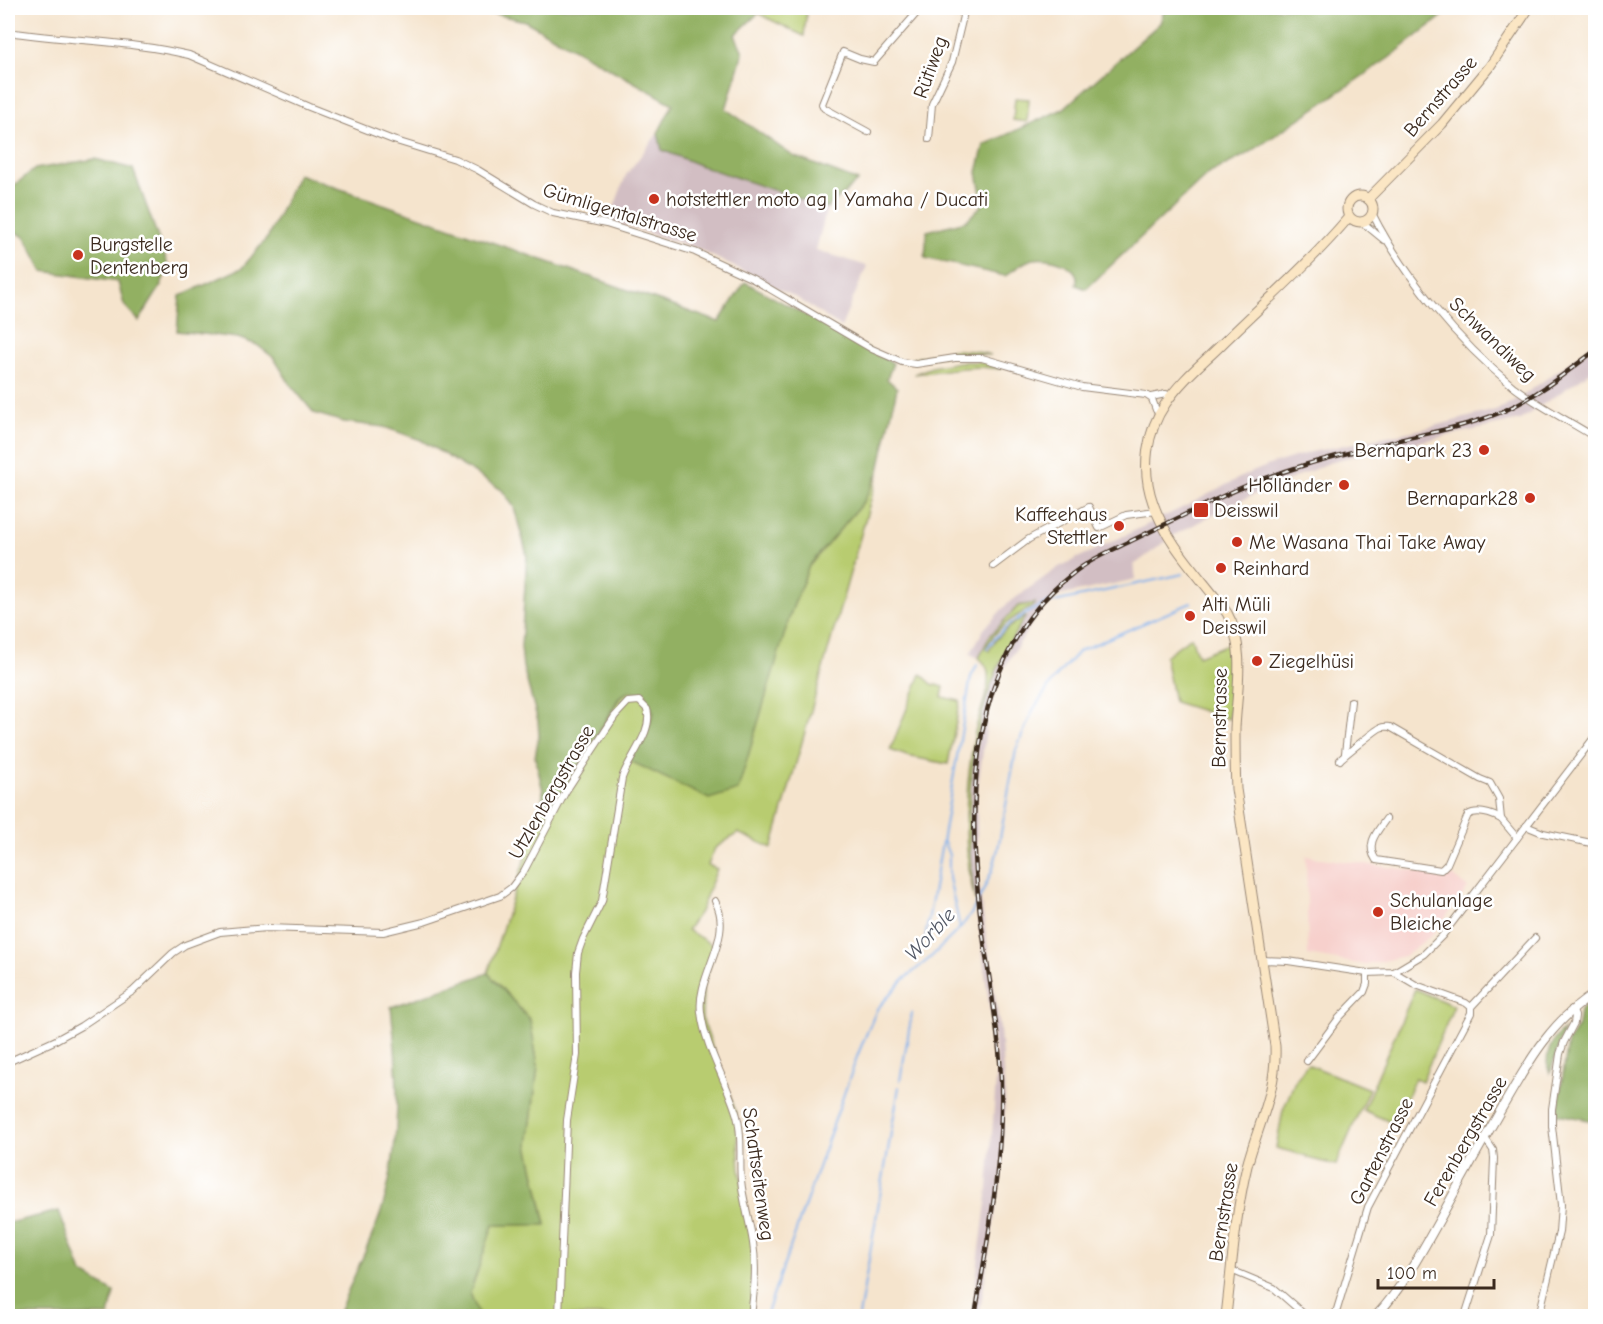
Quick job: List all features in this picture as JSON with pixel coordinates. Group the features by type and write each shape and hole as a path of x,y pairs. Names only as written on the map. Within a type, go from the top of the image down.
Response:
{"main road":[{"name":"Bernstrasse","path":"1227,1317 1240,1201 1250,1155 1270,1098 1275,1065 1273,1034 1236,789 1238,654 1235,633 1227,613 1173,545 1156,512 1147,481 1146,462 1151,436 1160,413 1171,396 1300,269 1349,217 1347,207 1350,200 1361,196 1368,199 1442,124 1490,66 1529,8"},
{"path":"1349,217 1354,221 1362,222 1368,219 1372,213 1372,206 1368,199"}],"street":[{"name":"Rütiweg","path":"868,132 824,108 822,104 843,52 874,62 921,8"},
{"name":"Rütiweg","path":"929,139 932,104 952,62 965,8"},
{"name":"Gümligentalstrasse","path":"8,32 171,51 196,57 309,107 393,140 455,159 553,213 606,224 695,252 753,279 872,349 902,362 916,364 955,358 982,358 1082,387 1151,397 1166,394 1171,396"},
{"name":"Schwandiweg","path":"1372,213 1387,242 1410,275 1441,314 1499,373 1520,391 1596,438"},
{"name":"Schwandiweg","path":"1362,222 1387,242"},
{"path":"1151,397 1156,410 1160,413"},
{"path":"993,566 1040,533 1089,507 1099,528 1126,514 1156,512"},
{"name":"Utzlenbergstrasse","path":"8,1062 81,1026 133,991 184,945 219,932 267,927 382,932 424,922 500,896 511,888 524,871 566,791 615,716 628,702 639,701 647,709 649,723 621,778 602,902 578,952 576,972 577,1055 567,1120 559,1317"},
{"path":"1340,760 1345,753 1351,701"},
{"path":"1345,753 1354,750 1380,728 1390,727 1490,783 1499,800 1501,819"},
{"path":"1261,960 1288,961 1366,973 1394,972 1419,958 1436,943 1596,735"},
{"path":"1386,819 1371,845 1371,852 1376,860 1441,870 1447,864 1468,815 1473,812 1486,813 1501,819 1517,838"},
{"path":"1526,826 1543,833 1596,844"},
{"name":"Schattseitenweg","path":"715,901 721,916 719,937 703,987 700,1010 707,1037 739,1123 741,1182 755,1263 751,1317"},
{"name":"Gartenstrasse","path":"1335,1317 1368,1207 1471,1013 1471,1007 1535,938"},
{"path":"1394,972 1416,985 1471,1007"},
{"path":"1307,1061 1336,1021 1364,992 1367,984 1366,973"},
{"name":"Ferenbergstrasse","path":"1376,1317 1392,1298 1418,1257 1537,1050 1572,1009 1596,993"},
{"path":"1539,1317 1559,1232 1561,1205 1552,1108 1560,1054 1574,1023 1575,1017 1572,1009"},
{"path":"1466,1317 1491,1235 1494,1158 1493,1150 1485,1138"},
{"path":"1231,1270 1274,1288 1306,1317"}],"shaded area":[{"path":"658,133 663,150 702,166 827,208 816,250 867,266 841,327 797,298 696,248 609,221 626,175"},
{"path":"1595,344 1595,369 1520,420 1336,460 1237,502 1176,534 1134,565 1136,579 1054,597 1032,623 1001,673 988,716 977,793 977,864 1000,1029 1005,1098 1002,1172 979,1316 971,1316 988,1188 997,1067 971,864 972,779 977,734 990,683 1012,638 1035,603 1007,619 998,627 989,637 979,658 970,654 984,629 1007,604 1059,567 1245,475 1311,452 1427,428 1499,409 1521,397"},
{"name":"Schulanlage Bleiche","path":"1306,856 1453,876 1468,888 1431,936 1404,956 1366,965 1308,955"}],"green space":[{"path":"469,8 764,8 735,35 743,52 726,109 793,156 858,181 827,208 702,166 662,150 658,133 673,104 525,21"},
{"path":"764,8 807,8 804,36 759,14"},
{"path":"1165,8 1453,8 1389,58 1249,153 1208,174 1086,289 1076,285 1077,278 1070,267 1048,259 1030,260 1005,276 925,258 927,231 966,221 983,204 977,172 984,145 1063,109 1160,23"},
{"path":"1015,98 1029,99 1027,122 1013,120"},
{"path":"95,159 133,169 168,265 161,286 139,321 124,305 118,282 43,271 25,237 8,228 8,190 35,169"},
{"path":"298,174 719,322 745,282 893,363 887,379 897,388 879,471 864,501 809,566 791,612 738,790 709,799 628,760 646,734 654,712 643,695 630,691 620,696 552,812 542,806 543,791 535,757 539,735 538,721 523,667 521,647 527,555 514,507 502,490 421,440 384,427 344,422 314,413 290,384 274,358 257,345 238,338 177,331 180,296 242,268 268,237"},
{"path":"952,350 991,355 952,354 913,361 911,359"},
{"path":"959,362 981,362 1000,369 962,368 914,374 932,367"},
{"path":"879,471 772,848 738,833 715,848 708,865 717,869 700,912 687,930 716,947 703,987 702,1018 736,1113 740,1169 753,1243 751,1316 479,1316 470,1293 493,1225 546,1224 528,1145 538,1066 530,1020 488,973 542,806 552,812 621,696 630,691 643,695 654,711 646,734 791,612 809,566 864,501"},
{"path":"1035,603 1000,629 986,649 989,651 1005,631 1026,616 1007,648 992,682 974,753 969,828 975,901 968,859 966,816 972,753 988,681 988,671 979,658 989,637 1018,606"},
{"path":"1191,637 1198,656 1233,642 1229,719 1174,702 1165,656"},
{"path":"921,674 932,684 944,687 942,697 960,701 948,764 907,756 890,750"},
{"path":"488,973 530,1020 538,1066 528,1145 546,1225 493,1225 470,1293 479,1316 338,1316 380,1215 392,1164 397,1085 391,1007"},
{"path":"1415,989 1454,1006 1422,1081 1415,1078 1395,1124 1363,1110"},
{"path":"1595,998 1595,1121 1557,1114 1568,1042 1578,1026 1580,1010"},
{"path":"1564,1029 1550,1073 1548,1055 1556,1038"},
{"path":"1307,1064 1369,1089 1336,1165 1276,1148 1283,1110 1295,1081"},
{"path":"59,1211 82,1273 114,1292 109,1316 8,1316 8,1223"}],"waterway":[{"path":"987,649 1012,622 1045,604 1183,574"},
{"name":"Worble","path":"766,1316 858,1054 877,1009 903,980 930,958 960,928 971,914 992,871 1016,750 1033,710 1054,679 1079,651 1191,603"},
{"path":"925,939 971,677 977,665"},
{"path":"943,840 949,855 949,878 960,928"},
{"path":"900,1081 912,1013"},
{"path":"859,1316 899,1087"}],"railway":[{"path":"975,1316 995,1189 1001,1125 1000,1061 976,868 974,822 976,776 982,730 994,686 1012,645 1038,607 1071,575 1102,555 1221,497 1266,478 1336,456 1465,424 1499,413 1537,393 1596,350"}],"place":[{"name":"hotstettler moto ag | Yamaha / Ducati","path":"654,199"},
{"name":"Burgstelle Dentenberg","path":"78,255"},
{"name":"Bernapark 23","path":"1484,450"},
{"name":"Holländer","path":"1344,485"},
{"name":"Bernapark28","path":"1530,498"},
{"name":"Deisswil","path":"1201,510"},
{"name":"Kaffeehaus Stettler","path":"1119,526"},
{"name":"Me Wasana Thai Take Away","path":"1237,542"},
{"name":"Reinhard","path":"1221,568"},
{"name":"Alti Müli Deisswil","path":"1190,616"},
{"name":"Ziegelhüsi","path":"1257,661"},
{"name":"Schulanlage Bleiche","path":"1378,912"}]}
